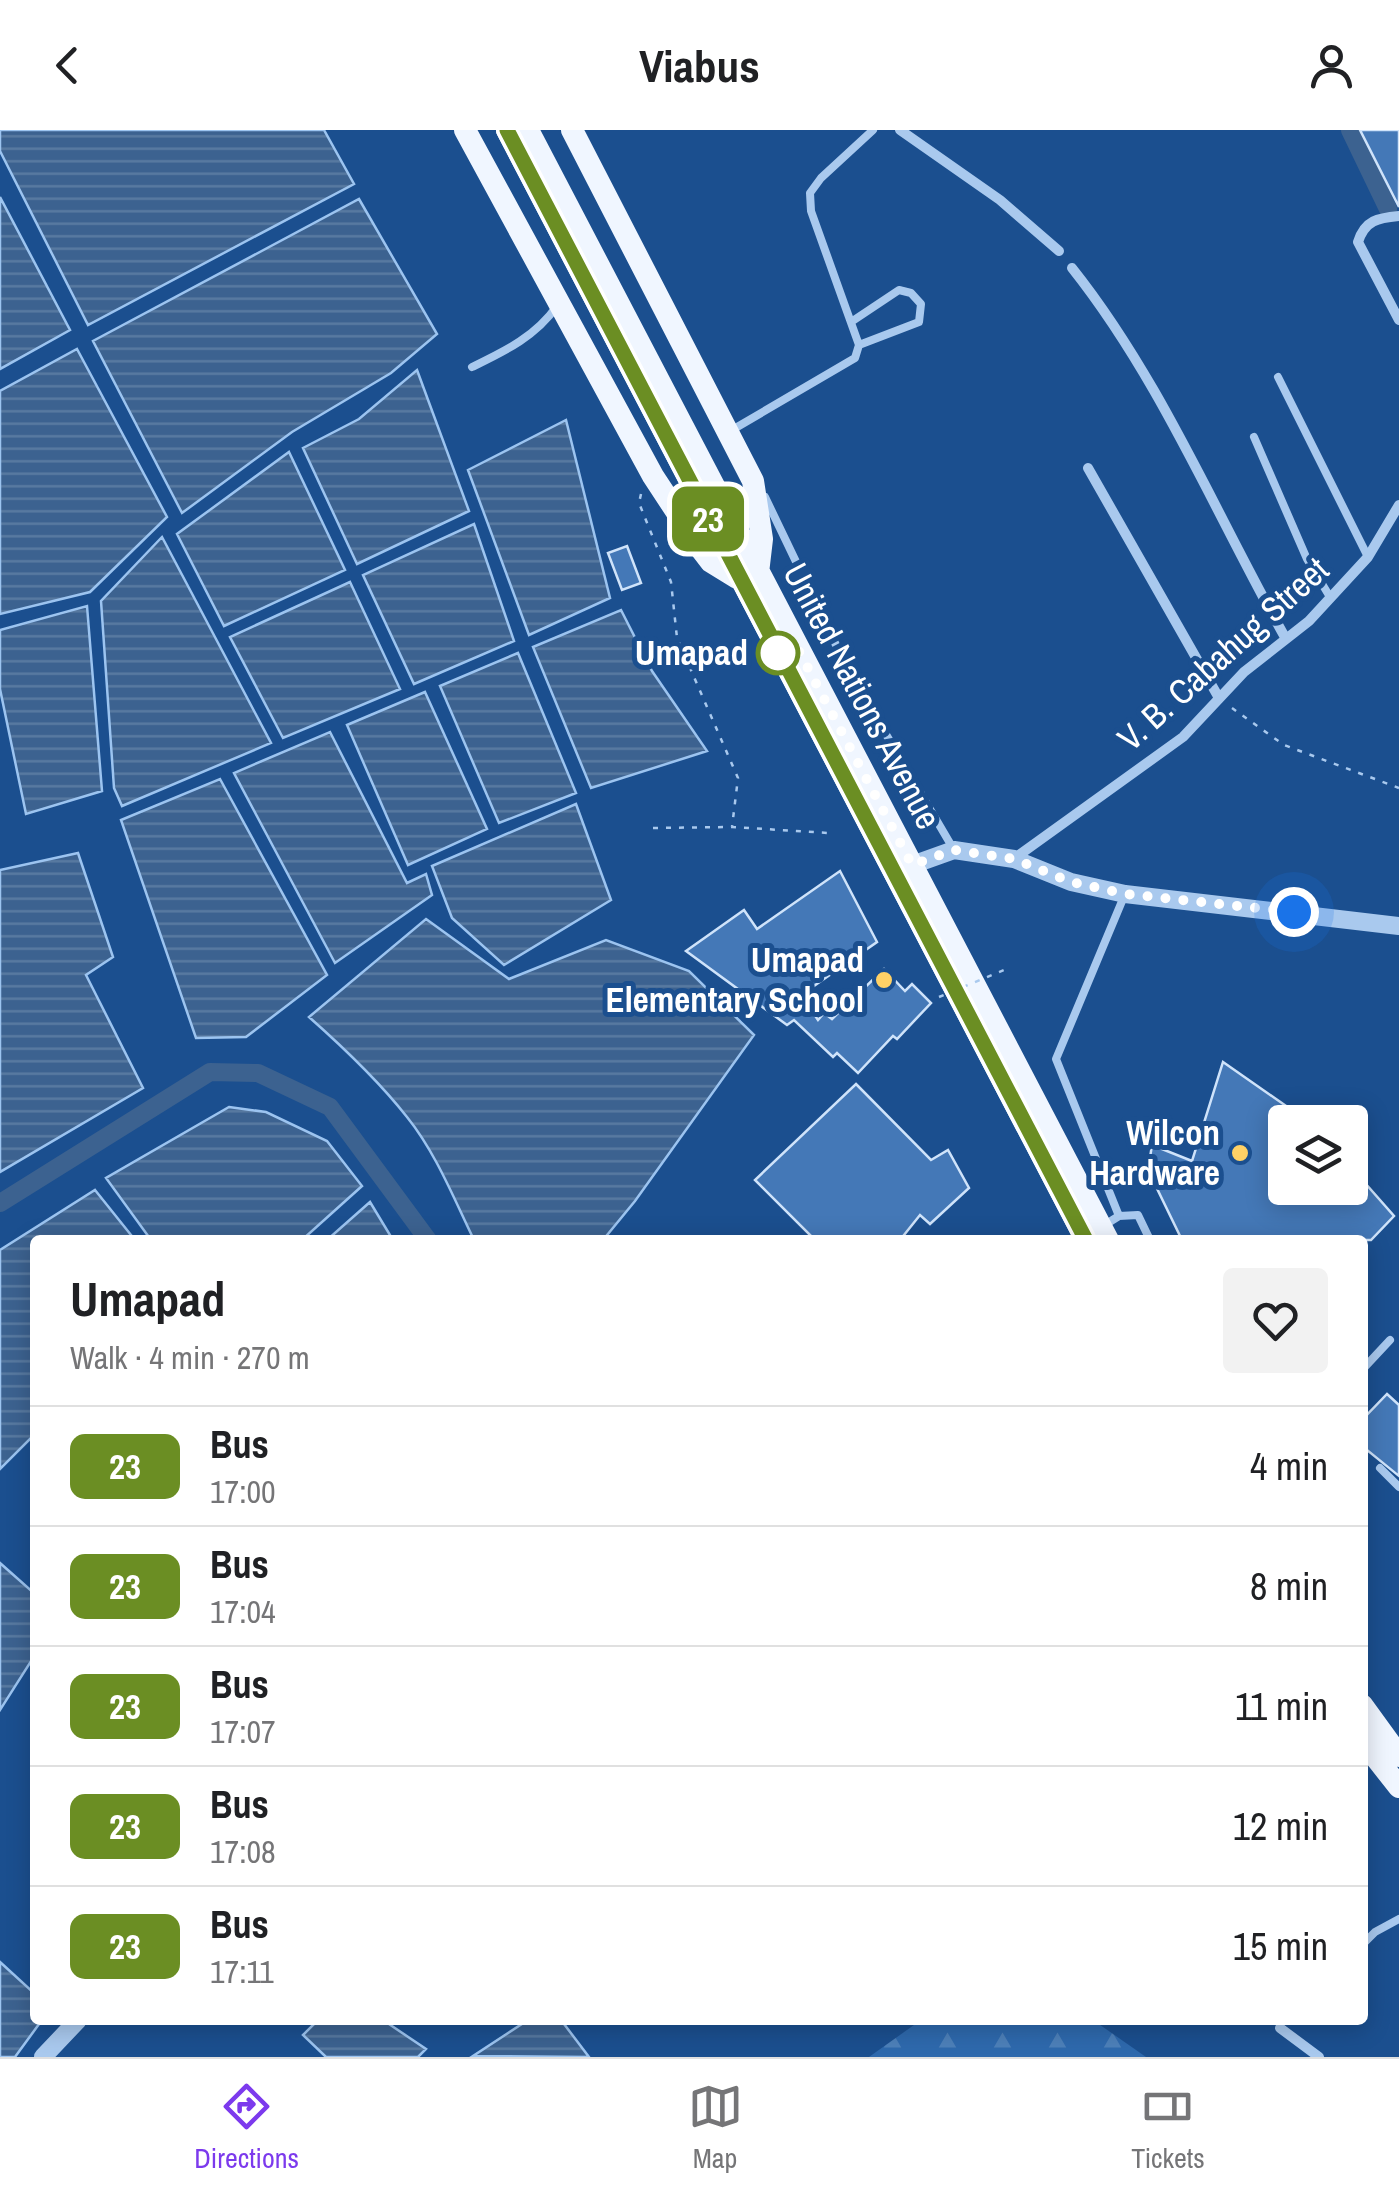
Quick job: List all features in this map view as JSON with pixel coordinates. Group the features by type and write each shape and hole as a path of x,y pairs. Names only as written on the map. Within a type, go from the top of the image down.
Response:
{"main road":[{"path":"465,130 654,476 701,550 711,562 749,576 762,539 753,482 572,130"},
{"name":"United Nations Avenue","path":"507,130 1104,1231"},
{"name":"United Nations Avenue","path":"528,130 749,576 912,865 1104,1231"},
{"path":"1368,1713 1399,1756"},
{"path":"1368,1748 1399,1787"}],"street":[{"path":"900,130 1000,200 1059,251"},
{"path":"1399,216 1376,218 1358,242 1399,320"},
{"path":"1072,268 1107,312 1144,370 1286,639"},
{"path":"1088,468 1219,698"},
{"name":"V. B. Cabahug Street","path":"1014,859 1183,737 1244,672 1310,621 1368,557 1399,504"},
{"path":"912,865 954,850 1014,859 1071,882 1126,894 1399,926"},
{"path":"43,2057 73,2025"},
{"path":"1280,2028 1319,2057"}],"lane":[{"path":"728,432 856,358 860,345 811,212 810,193 820,178 873,130"},
{"path":"851,322 900,290 910,293 921,304 919,322 860,345"},
{"path":"472,368 518,344 544,324 560,302"},
{"path":"1278,378 1368,557"},
{"path":"1254,437 1306,559 1330,597"},
{"path":"753,482 763,493 847,668 954,850"},
{"path":"1126,894 1056,1059 1104,1231 1138,1215 1148,1235"},
{"path":"1368,1364 1390,1340"},
{"path":"1380,1468 1399,1487"},
{"path":"1368,1939 1399,1920"}],"path":[{"path":"654,476 639,503 672,582 677,638 738,778 732,827"},
{"path":"1219,698 1284,745 1399,788"},
{"path":"653,828 732,827 828,833"},
{"path":"939,997 1004,970"}],"green space":[{"path":"914,2025 1100,2025 1146,2057 869,2057"}],"shaded area":[{"path":"0,130 324,130 354,184 88,325 0,151"},
{"path":"0,197 70,330 0,369"},
{"path":"359,199 437,334 391,373 292,432 182,513 93,341"},
{"path":"77,349 167,517 90,592 0,614 0,391"},
{"path":"417,370 469,511 357,564 303,448 359,419"},
{"path":"566,420 610,598 529,635 468,470"},
{"path":"289,452 345,570 224,626 177,534"},
{"path":"474,524 514,641 414,684 363,575"},
{"path":"162,537 271,743 122,806 114,788 101,601"},
{"path":"350,582 400,689 283,738 230,637"},
{"path":"87,606 102,791 26,814 0,689 0,630"},
{"path":"621,610 652,671 707,751 591,788 533,647"},
{"path":"518,653 576,793 499,823 440,686"},
{"path":"425,692 487,829 408,865 347,725"},
{"path":"330,732 407,883 426,874 432,895 335,963 234,773"},
{"path":"220,779 327,975 246,1037 196,1038 121,820"},
{"path":"576,804 611,900 504,965 452,918 432,866"},
{"path":"78,853 113,957 86,975 143,1088 0,1172 0,870"},
{"path":"426,919 509,979 606,940 689,971 754,1035 607,1235 472,1235 417,1131 372,1077 309,1017"},
{"path":"229,1107 266,1112 327,1141 362,1186 308,1235 147,1235 106,1178"},
{"path":"95,1190 131,1235 30,1235 30,1439 0,1469 0,1250"},
{"path":"370,1202 390,1235 333,1235"},
{"path":"0,1563 30,1590 30,1663 0,1710"},
{"path":"0,1962 30,1989 30,2025 38,2025 15,2057 0,2057"},
{"path":"313,2025 390,2025 426,2049 418,2057 326,2057 303,2035"},
{"path":"520,2025 565,2025 589,2057 473,2056"}],"building":[{"path":"1360,130 1399,130 1399,207"},
{"path":"627,546 641,583 622,590 608,553"},
{"path":"840,871 877,942 801,995 818,1020 824,1013 832,1019 884,969 905,991 912,984 931,1003 858,1073 837,1053 833,1057 794,1020 787,1025 686,951 744,910 757,929"},
{"name":"Wilcon Hardware","path":"1223,1062 1285,1105 1268,1105 1268,1205 1368,1205 1368,1186 1394,1216 1371,1240 1368,1235 1180,1235 1148,1170 1152,1145 1192,1161"},
{"path":"856,1084 931,1160 948,1150 969,1188 930,1224 920,1215 904,1235 810,1235 755,1180"},
{"path":"1387,1394 1399,1405 1399,1476 1368,1451 1368,1414"}],"waterway":[{"path":"1350,130 1388,209"},
{"path":"0,1203 210,1072 258,1073 330,1107 424,1235"}],"bus line":[{"name":"23","path":"507,130 1083,1235"}],"place":[{"name":"Umapad","path":"778,653"},
{"name":"Umapad Elementary School","path":"884,980"},
{"name":"Wilcon Hardware","path":"1240,1153"}],"route":[{"path":"778,653 792,638 912,865 954,850 1014,859 1071,882 1126,894 1294,912"}]}
